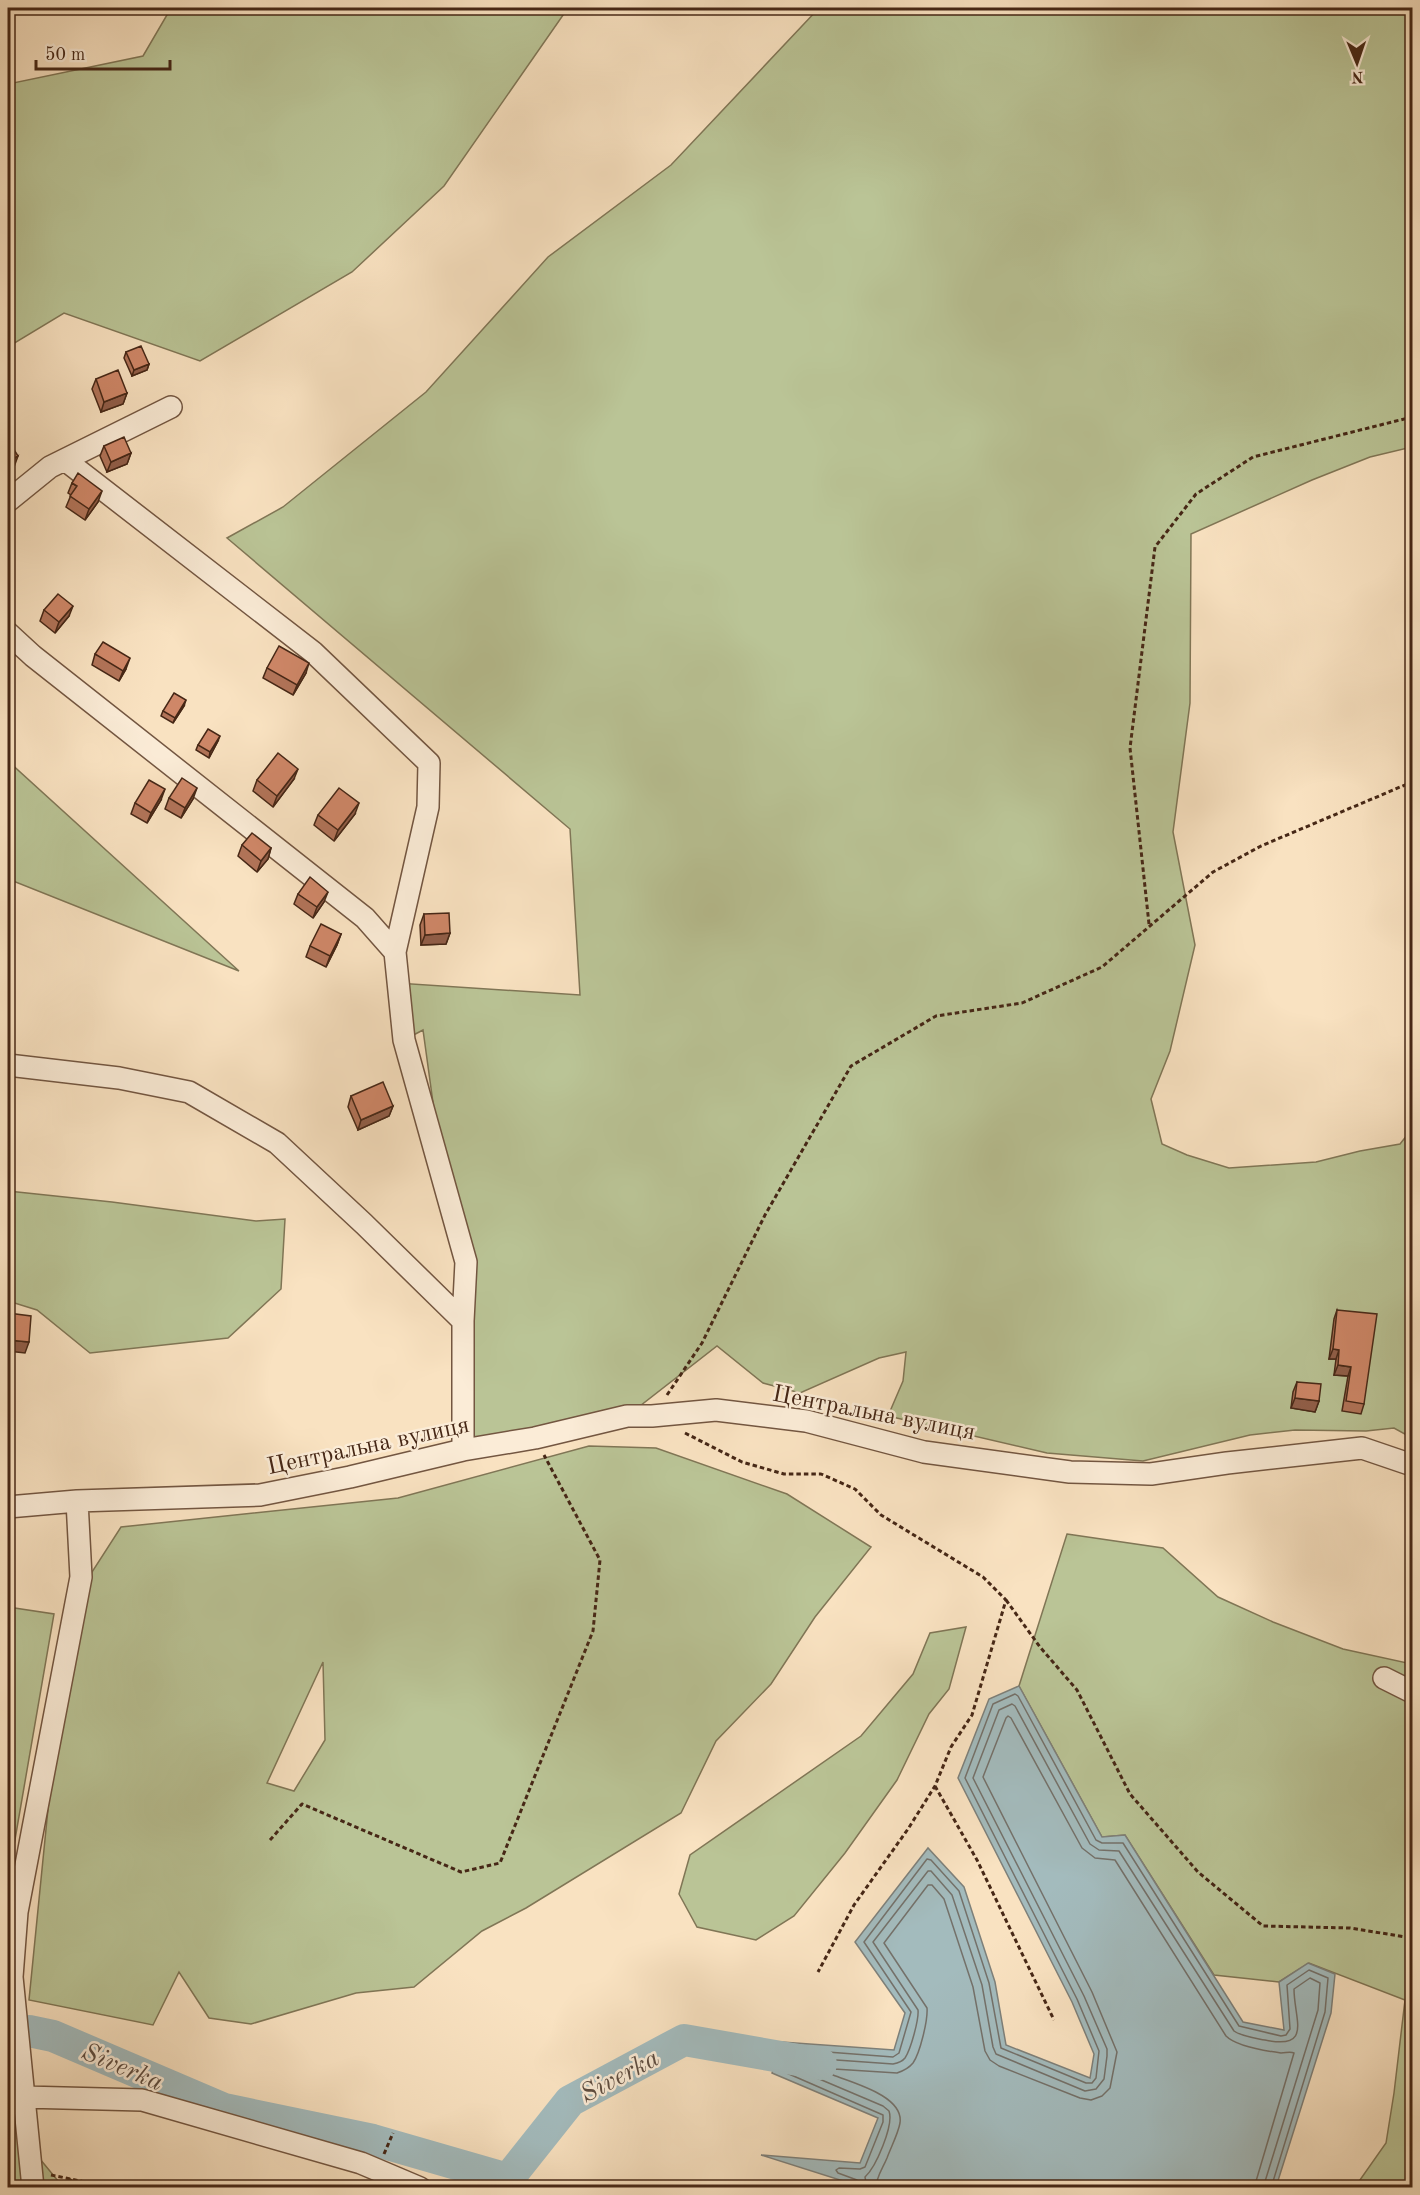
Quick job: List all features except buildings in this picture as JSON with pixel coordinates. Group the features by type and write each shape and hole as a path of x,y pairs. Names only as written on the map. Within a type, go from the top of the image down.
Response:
{"street":[{"path":"8,501 50,467 171,407"},
{"path":"65,460 313,652 429,763 428,807 395,952 404,1040 466,1262 463,1321 463,1450"},
{"path":"8,633 33,656 365,918 395,952"},
{"path":"8,1065 118,1078 189,1092 277,1143 463,1321"},
{"name":"Центральна вулиця","path":"8,1506 260,1495 350,1477 463,1450 535,1438 627,1416 716,1410 806,1421 924,1452 1070,1472 1151,1474 1362,1448 1413,1466"},
{"path":"33,2179 24,2097 14,2076 10,1977 17,1912 81,1577 77,1502"},
{"path":"1384,1678 1413,1692"},
{"path":"24,2097 142,2100 361,2163 420,2187"}],"path":[{"path":"1149,925 1130,748 1155,547 1196,494 1253,457 1413,417"},
{"path":"652,1416 702,1343 765,1215 851,1066 936,1016 1022,1003 1102,967 1214,872 1261,846 1413,782"},
{"path":"684,1432 742,1462 784,1474 821,1474 855,1489 881,1515 983,1577 1006,1600 1040,1647 1077,1690 1130,1794 1198,1872 1263,1926 1350,1928 1413,1938"},
{"path":"270,1840 302,1804 461,1872 500,1863 593,1631 600,1560 535,1438"},
{"path":"818,1972 854,1905 908,1829 935,1786 951,1747 972,1715 1006,1600"},
{"path":"935,1786 977,1860 1054,2020"},
{"path":"384,2154 393,2133"},
{"path":"68,2178 81,2187"},
{"path":"33,2179 68,2178 95,2184 191,2184 200,2187"}],"green space":[{"path":"171,8 568,8 444,186 352,272 200,361 64,313 8,347 8,84 143,56"},
{"path":"819,8 1412,8 1412,447 1370,457 1191,534 1190,703 1173,832 1195,945 1170,1051 1151,1099 1162,1144 1187,1155 1229,1168 1316,1162 1400,1144 1412,1129 1412,1438 1394,1428 1366,1431 1295,1430 1250,1435 1143,1461 1047,1453 888,1416 903,1381 906,1352 879,1358 800,1393 763,1383 717,1346 627,1416 463,1450 463,1321 423,1030 404,1040 397,983 580,995 570,829 227,538 283,507 426,392 548,257 671,165"},
{"path":"8,761 239,971 8,879"},
{"path":"8,1191 256,1221 285,1219 281,1289 228,1338 90,1353 37,1310 8,1301"},
{"path":"589,1446 656,1448 787,1494 871,1547 815,1617 771,1684 716,1741 681,1813 526,1908 482,1931 414,1987 356,1993 251,2024 209,2018 179,1972 153,2025 29,2000 52,1769 92,1572 121,1527 398,1498","holes":["323,1662 325,1740 294,1791 267,1783"]},
{"path":"1067,1534 1163,1548 1218,1597 1273,1622 1343,1649 1412,1664 1412,2187 1355,2187 1386,2143 1405,2000 1309,1963 1279,1982 1214,1975 1125,1835 1102,1837 1019,1686"},
{"path":"8,1607 54,1614 8,1880"},
{"path":"966,1627 949,1689 929,1714 897,1780 845,1853 794,1916 756,1940 697,1927 679,1894 690,1855 861,1736 913,1674 930,1633"},
{"path":"8,2120 63,2187 8,2187"}],"water":[{"path":"1019,1686 1102,1837 1125,1835 1243,2022 1284,2030 1279,1982 1308,1963 1335,1974 1331,2013 1276,2187 862,2187 761,2155 860,2163 878,2118 772,2073 782,2042 894,2050 905,2013 855,1942 928,1848 964,1887 995,1982 1006,2045 1090,2078 1094,2054 1072,2002 958,1778 989,1699"}],"waterway":[{"name":"Siverka","path":"29,2031 53,2036 224,2109 373,2140 508,2179 570,2101 684,2040 821,2064"}]}
